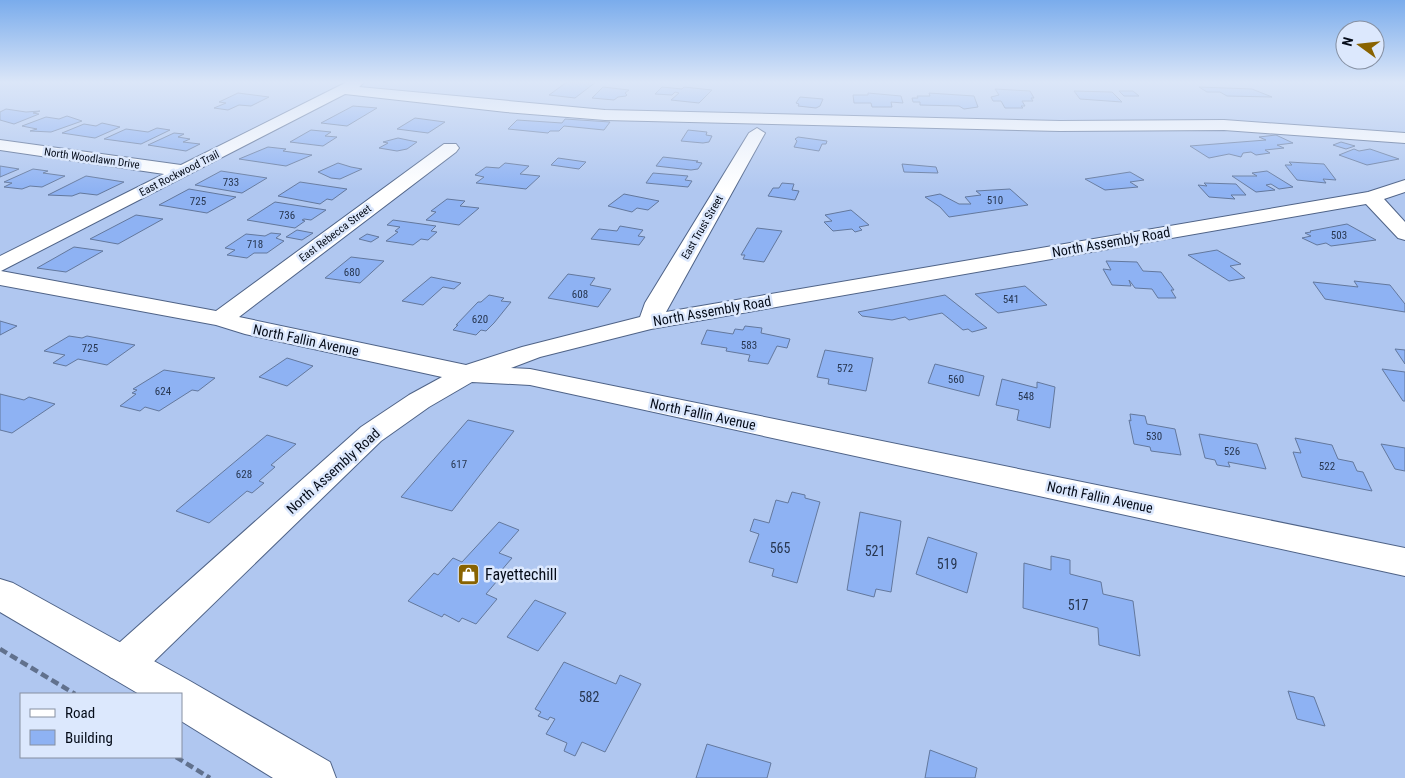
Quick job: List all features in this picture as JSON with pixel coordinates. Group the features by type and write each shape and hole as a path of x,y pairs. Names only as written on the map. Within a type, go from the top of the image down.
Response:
{"street":[{"name":"East Rockwood Trail","path":"0,265 287,118"},
{"path":"768,118 1060,126 1224,125 1405,138"},
{"name":"East Trust Street","path":"650,322 657,302 757,133"},
{"name":"North Woodlawn Drive","path":"0,145 184,171"},
{"name":"East Rebecca Street","path":"221,319 450,148"},
{"name":"North Assembly Road","path":"124,664 371,434 419,401 467,374 531,352 650,322 1371,197 1405,186"},
{"path":"1371,197 1405,234"},
{"name":"North Fallin Avenue","path":"0,278 221,319 245,327 467,374 530,377 1405,562"},
{"path":"0,594 174,693"},
{"path":"182,699 314,778"}],"path":[{"path":"0,649 74,693"},
{"path":"178,758 210,778"}],"building":[{"path":"0,118 28,118 14,124 0,120"},
{"path":"43,118 74,118 82,121 51,132 30,131 37,129 22,126"},
{"path":"330,118 360,118 347,126 321,123"},
{"path":"414,118 445,122 428,133 397,129"},
{"path":"565,119 610,122 604,130 564,126 559,131 550,131 548,133 508,129 517,120 562,123"},
{"path":"102,123 120,127 95,138 62,133 84,124 96,126"},
{"path":"157,128 170,130 141,144 104,139 126,129 148,132"},
{"path":"311,130 331,132 325,136 337,137 323,146 290,142"},
{"path":"688,130 707,132 706,135 712,136 709,142 703,143 681,141"},
{"path":"174,133 184,134 178,137 190,139 183,142 200,144 186,151 148,145"},
{"path":"1276,135 1293,143 1277,145 1284,148 1265,150 1270,153 1256,155 1251,152 1243,153 1241,157 1229,154 1209,158 1190,146 1266,140 1259,137"},
{"path":"798,137 827,141 826,144 822,144 819,151 794,147 797,141 795,139"},
{"path":"398,138 417,142 407,149 397,151 379,148 388,143 383,142"},
{"path":"1341,142 1355,146 1346,149 1333,145"},
{"path":"268,147 312,155 286,166 239,159"},
{"path":"1354,149 1359,151 1370,149 1399,159 1367,165 1339,155"},
{"path":"663,157 702,163 698,169 691,170 656,166"},
{"path":"558,158 586,162 579,169 551,165"},
{"path":"1289,162 1324,164 1336,180 1323,179 1326,183 1297,180 1285,165 1292,165"},
{"path":"338,163 362,169 340,179 331,178 318,172"},
{"path":"505,163 529,166 520,174 540,176 526,189 476,183 484,177 475,175 486,167 499,168"},
{"path":"902,164 936,167 938,173 904,172"},
{"path":"0,166 19,169 0,177"},
{"path":"33,169 48,171 43,173 65,176 42,187 30,186 22,189 4,187 12,183 4,182"},
{"path":"221,171 267,178 242,193 195,185"},
{"path":"1267,171 1293,187 1279,189 1271,184 1266,185 1275,190 1256,192 1232,176 1257,176 1252,173"},
{"path":"1130,172 1144,180 1130,182 1138,187 1105,190 1085,179"},
{"path":"653,173 688,176 685,180 692,181 688,187 646,183"},
{"path":"86,176 124,182 97,195 80,193 72,196 48,195"},
{"path":"300,182 347,189 332,200 327,199 320,204 278,196"},
{"path":"782,183 794,184 792,190 799,191 795,200 768,196 773,188 779,188"},
{"path":"1204,183 1236,184 1246,195 1231,195 1235,199 1209,197 1198,185 1207,186"},
{"path":"189,189 236,197 207,213 159,205"},
{"path":"1010,189 1028,205 949,217 940,207 925,197 940,194 959,204 971,204 965,197 981,195 976,191"},
{"path":"624,194 659,201 648,210 637,208 632,212 608,206"},
{"path":"447,199 465,201 460,206 479,208 459,225 426,220 436,212 431,211"},
{"path":"275,202 326,210 311,220 302,220 305,221 295,228 247,220"},
{"path":"851,210 869,225 859,227 862,230 855,232 852,229 833,231 824,222 832,221 825,215"},
{"path":"136,215 163,219 118,244 90,239"},
{"path":"393,220 436,226 431,231 437,232 428,240 421,239 413,245 386,241 398,232 395,231 400,227 387,225"},
{"path":"1347,224 1376,240 1331,246 1326,243 1317,245 1302,238 1311,236 1305,233 1310,231"},
{"path":"620,226 643,230 638,236 645,237 639,245 591,239 599,229 617,231"},
{"path":"757,228 782,231 764,262 743,259 745,255 741,255"},
{"path":"297,230 313,233 302,240 286,237"},
{"path":"271,233 281,234 276,238 284,241 267,253 254,253 247,258 227,255 235,250 225,248 246,234 265,236"},
{"path":"367,234 379,237 371,242 359,239"},
{"path":"74,247 103,251 66,272 37,268"},
{"path":"1217,250 1241,264 1230,266 1245,278 1229,281 1188,255"},
{"path":"351,257 384,261 360,283 325,278"},
{"path":"1106,261 1137,262 1143,271 1161,272 1174,290 1171,290 1176,298 1158,298 1152,289 1135,288 1129,280 1131,286 1112,285 1103,269 1111,270"},
{"path":"568,274 595,278 590,285 611,289 598,307 548,298"},
{"path":"431,277 461,283 454,289 443,287 423,305 402,301"},
{"path":"1354,281 1390,285 1405,304 1405,312 1325,299 1313,282 1358,287"},
{"path":"1025,286 1047,305 998,313 975,294"},
{"path":"489,295 504,298 501,301 511,302 486,331 481,330 476,335 453,330 478,302 481,302"},
{"path":"945,295 987,328 972,332 968,329 963,330 942,313 909,320 905,317 892,320 862,316 858,312"},
{"path":"0,321 17,326 0,335"},
{"path":"745,326 762,328 761,333 790,339 787,348 777,346 768,364 748,361 750,355 726,351 727,348 701,344 707,330 733,334 735,329 743,330"},
{"path":"69,336 82,338 87,336 135,345 107,365 78,359 66,366 53,363 65,355 44,351"},
{"path":"1395,349 1405,350 1405,364"},
{"path":"825,350 873,358 866,391 828,384 829,379 817,377"},
{"path":"287,358 313,366 287,386 259,377"},
{"path":"935,364 984,376 979,396 928,383"},
{"path":"1382,369 1405,372 1405,401 1403,401"},
{"path":"164,370 215,378 198,391 192,390 159,411 145,407 140,411 120,406 136,394 132,393 137,390 133,389"},
{"path":"1002,379 1037,388 1037,382 1055,387 1050,428 1017,420 1019,410 996,405"},
{"path":"0,394 24,400 29,397 55,404 12,433 0,430"},
{"path":"1130,414 1145,416 1147,424 1175,429 1181,455 1151,451 1150,447 1134,444 1129,420 1131,421"},
{"path":"468,420 514,431 452,511 401,497"},
{"path":"1199,434 1257,444 1266,469 1228,462 1230,467 1217,465 1215,460 1205,458"},
{"path":"267,435 296,444 271,465 275,467 259,481 264,483 252,493 247,491 209,523 176,511"},
{"path":"1295,438 1332,445 1338,459 1353,462 1357,471 1363,472 1372,491 1302,477 1293,452 1301,453"},
{"path":"1381,444 1405,448 1405,471 1395,469"},
{"path":"792,492 805,495 805,498 820,502 797,583 772,576 774,569 749,562 759,534 750,531 754,519 769,523 776,500 788,503"},
{"path":"860,512 901,521 891,592 876,589 874,597 847,590"},
{"name":"Fayettechill","path":"499,522 519,530 499,553 512,558 494,579 497,581 486,594 497,599 476,624 462,618 459,622 444,614 442,617 408,601 434,573 438,575 453,558 462,562"},
{"path":"928,537 977,553 967,593 916,574"},
{"path":"1051,556 1070,560 1070,574 1101,582 1103,594 1133,601 1140,656 1099,645 1098,628 1023,608 1024,563 1051,570"},
{"path":"535,600 566,613 538,651 507,637"},
{"path":"564,662 616,684 620,675 641,684 605,752 582,742 575,756 564,751 567,743 546,734 555,719 550,717 548,720 538,716 541,712 535,709"},
{"path":"1288,691 1314,697 1325,726 1297,719"},
{"path":"707,744 771,763 767,778 696,778"},
{"path":"930,750 977,768 975,778 925,778"}],"place":[{"name":"Fayettechill","path":"469,574"}]}
